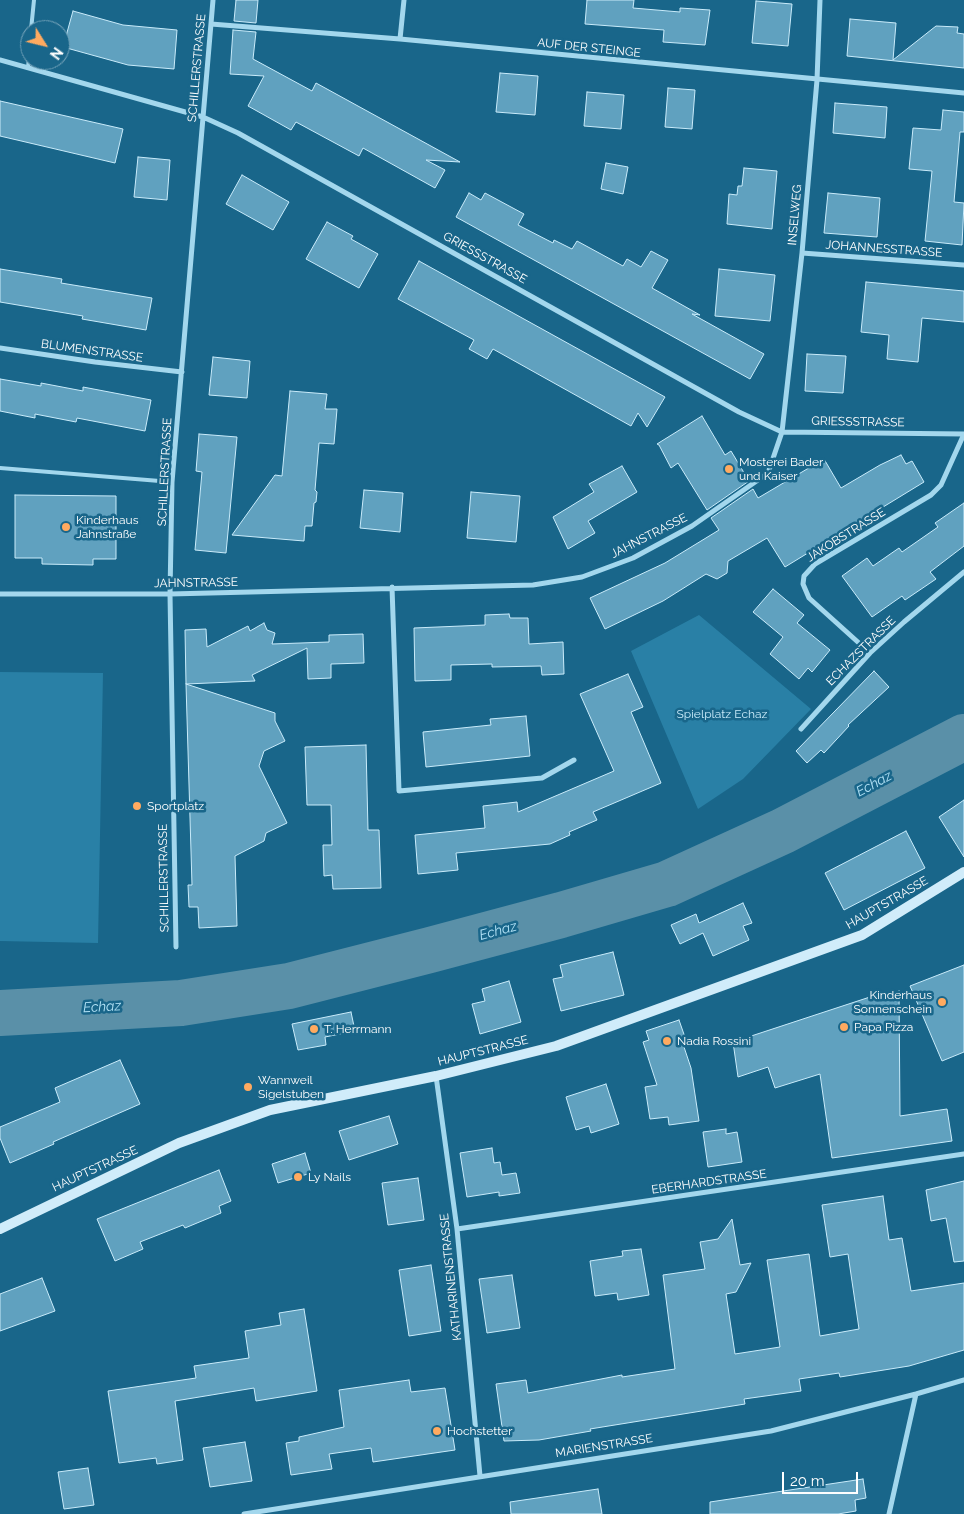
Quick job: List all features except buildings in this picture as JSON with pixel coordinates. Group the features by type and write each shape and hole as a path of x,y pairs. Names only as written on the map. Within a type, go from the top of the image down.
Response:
{"main road":[{"name":"HAUPTSTRASSE","path":"0,1229 179,1143 262,1113 436,1076 556,1046 862,934 964,872"}],"street":[{"name":"SCHILLERSTRASSE","path":"176,947 170,594 172,482 213,0"},
{"path":"400,39 404,0"},
{"name":"INSELWEG","path":"782,432 802,253 817,80 820,0"},
{"name":"AUF DER STEINGE","path":"211,24 400,39 964,93"},
{"name":"GRIESSSTRASSE","path":"0,60 20,66"},
{"name":"GRIESSSTRASSE","path":"35,70 203,117 238,132 739,412 782,432 964,434"},
{"name":"JOHANNESSTRASSE","path":"802,253 964,265"},
{"name":"BLUMENSTRASSE","path":"0,348 86,361 182,372"},
{"name":"JAHNSTRASSE","path":"0,594 170,594 533,585 582,577 633,558 692,526 768,474 782,432"},
{"name":"JAKOBSTRASSE","path":"870,652 810,598 803,584 804,576 815,564 931,495 941,485 964,434"},
{"name":"ECHAZSTRASSE","path":"800,730 870,652 964,572"},
{"path":"392,587 399,791 542,778 574,760"},
{"name":"KATHARINENSTRASSE","path":"436,1076 457,1229 480,1476"},
{"name":"EBERHARDSTRASSE","path":"457,1229 964,1154"},
{"name":"MARIENSTRASSE","path":"244,1514 771,1430 916,1394 964,1380"},
{"path":"889,1514 916,1394"}],"lane":[{"path":"32,20 34,0"},
{"path":"0,468 172,482"}],"green space":[{"name":"Spielplatz Echaz","path":"699,615 811,709 743,779 698,809 631,651"},
{"path":"0,672 103,673 98,943 0,941"}],"waterway":[{"name":"Echaz","path":"0,1013 181,1003 289,986 561,915 667,884 783,831 964,737"}],"place":[{"name":"Mosterei Bader und Kaiser","path":"729,469"},
{"name":"Kinderhaus Jahnstraße","path":"66,527"},
{"name":"Sportplatz","path":"137,806"},
{"name":"Kinderhaus Sonnenschein","path":"942,1002"},
{"name":"Papa Pizza","path":"844,1027"},
{"name":"T. Herrmann","path":"314,1029"},
{"name":"Nadia Rossini","path":"667,1041"},
{"name":"Wannweil Sigelstuben","path":"248,1087"},
{"name":"Ly Nails","path":"298,1177"},
{"name":"Hochstetter","path":"437,1431"}]}
